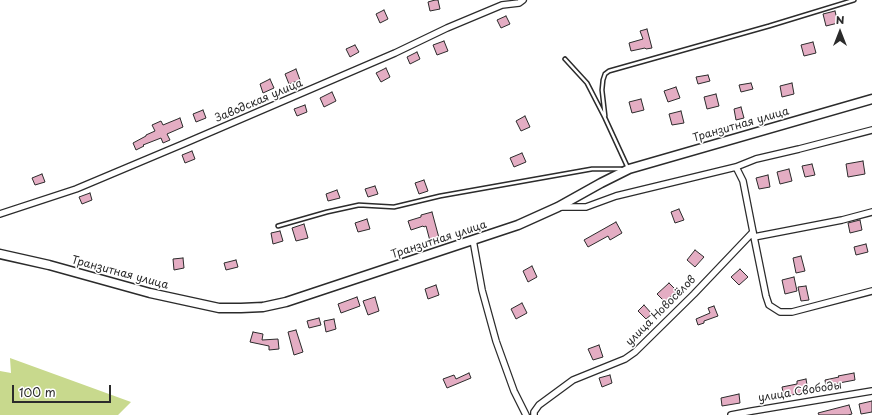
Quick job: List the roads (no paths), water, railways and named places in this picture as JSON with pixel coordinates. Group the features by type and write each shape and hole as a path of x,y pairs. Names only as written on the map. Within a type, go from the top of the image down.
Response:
{"main road":[{"name":"Транзитная улица","path":"0,254 49,265 150,293 219,308 263,307 286,302 518,225 558,207 629,169 872,99"}],"street":[{"name":"Заводская улица","path":"0,214 76,189 395,53 446,28 502,5 519,3 523,0"},
{"path":"558,207 586,207 616,196 736,167 756,159 872,130"},
{"path":"736,167 743,181 753,235 769,305 780,312 792,312 872,291"},
{"path":"753,235 842,220 872,212"},
{"name":"улица Новосёлов","path":"534,415 534,412 539,405 574,380 625,359 635,352 753,235"},
{"path":"473,240 482,290 496,341 514,391 526,415"},
{"name":"улица Свободы","path":"731,415 752,410 872,391"}],"lane":[{"path":"605,118 602,90 605,74 609,71 769,26 854,0"},
{"path":"278,226 327,212 359,206 394,207 440,196 592,169 629,169 587,84 565,59"}]}
